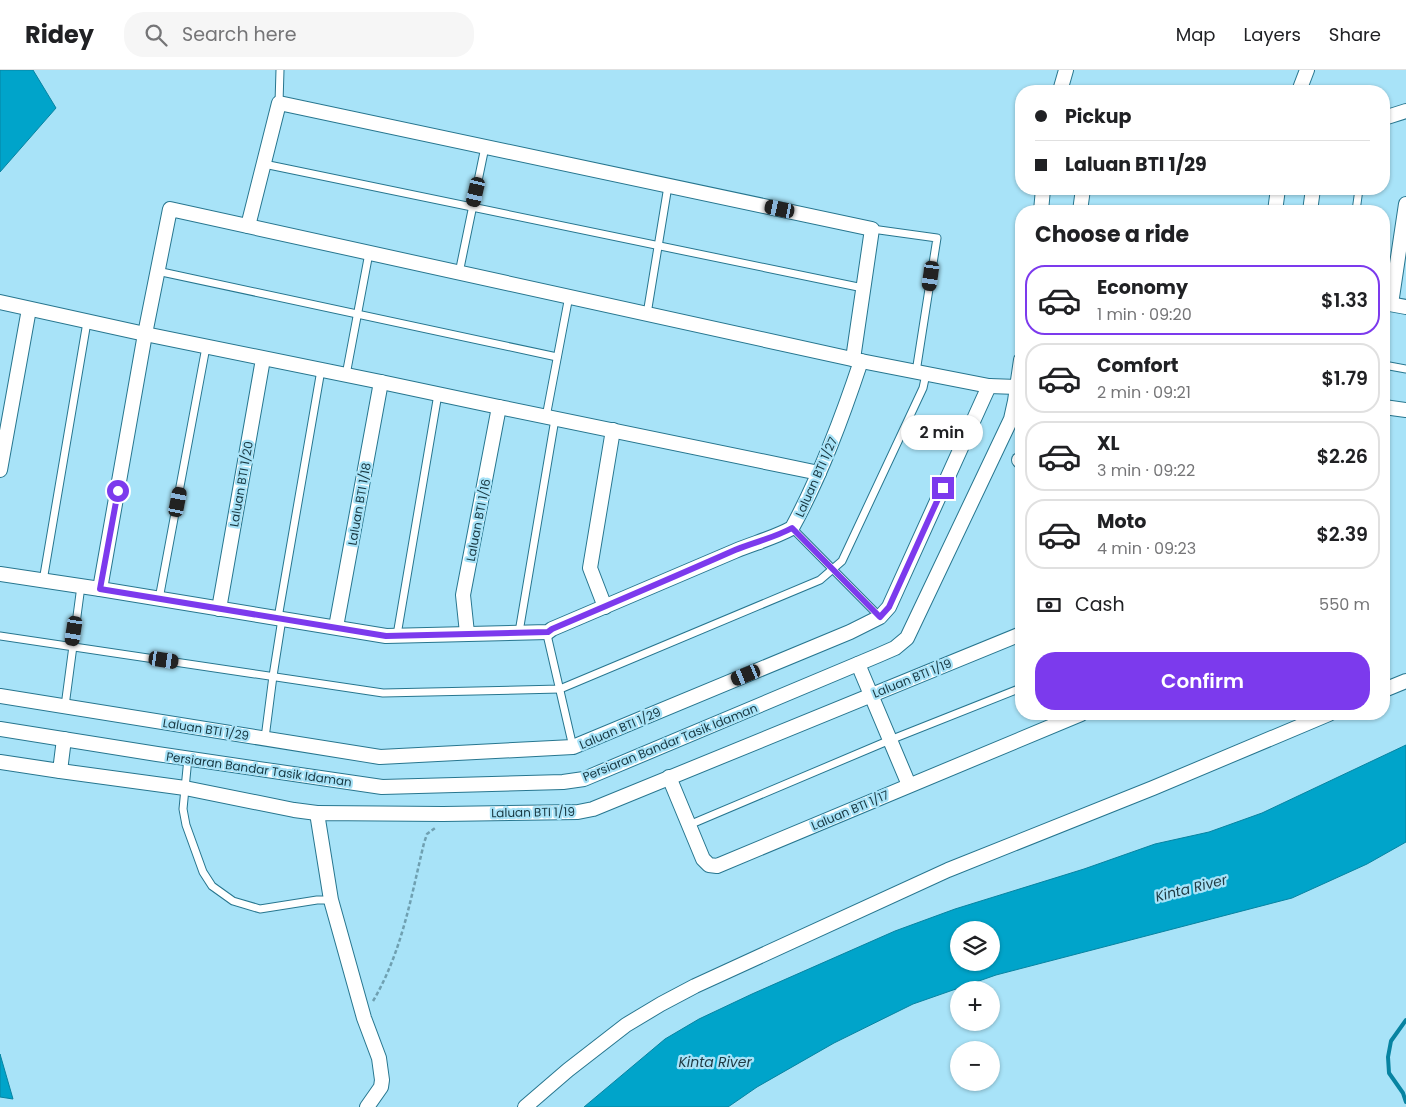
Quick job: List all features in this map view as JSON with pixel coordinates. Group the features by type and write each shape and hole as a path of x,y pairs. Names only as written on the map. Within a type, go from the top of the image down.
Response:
{"street":[{"path":"1062,85 1066,70"},
{"path":"1301,85 1307,70"},
{"path":"248,226 279,103 872,229"},
{"path":"1390,116 1406,111"},
{"path":"1390,294 1402,256 1406,204"},
{"path":"100,589 145,334 170,209 857,360 989,386 1015,387"},
{"name":"Laluan BTI 1/27","path":"0,574 386,636 548,632 792,528 819,473 846,407 857,360 872,229"},
{"path":"0,302 263,359 819,473"},
{"path":"1390,304 1406,307"},
{"path":"0,470 29,309"},
{"name":"Laluan BTI 1/20","path":"219,609 263,359"},
{"name":"Laluan BTI 1/18","path":"336,627 381,382"},
{"name":"Laluan BTI 1/29","path":"0,696 380,756 573,748 850,632 880,617 889,607 989,386"},
{"name":"Persiaran Bandar Tasik Idaman","path":"0,729 382,787 563,782 584,779 895,648 908,638 1011,419 1015,398"},
{"name":"Laluan BTI 1/16","path":"467,633 463,595 499,407"},
{"path":"1390,409 1406,410"},
{"path":"605,607 590,568 613,430"},
{"name":"Laluan BTI 1/19","path":"0,762 185,788 317,813 578,812 593,809 1015,636"},
{"path":"858,664 909,785"},
{"path":"1390,688 1406,681"},
{"name":"Laluan BTI 1/17","path":"669,777 703,859 708,865 717,866 1066,720"},
{"path":"525,1107 568,1070 626,1025 695,986 948,870 1153,788 1314,720"},
{"path":"60,771 64,739"},
{"path":"317,813 331,900 361,1009 379,1058 382,1080 378,1092 367,1107"}],"lane":[{"path":"279,103 280,70"},
{"path":"459,272 486,147"},
{"path":"264,164 864,288"},
{"path":"647,314 668,186"},
{"path":"0,636 383,693 560,688 820,580 842,561 923,388 921,373 936,238 872,229"},
{"path":"346,375 369,253"},
{"path":"157,271 557,357"},
{"path":"519,632 551,418 557,357 569,296"},
{"path":"43,581 88,322"},
{"path":"160,599 206,347"},
{"path":"1390,367 1406,369"},
{"path":"265,738 280,619 321,370"},
{"path":"398,635 438,394"},
{"path":"792,528 880,617"},
{"path":"65,706 81,586"},
{"path":"548,632 573,748"},
{"path":"689,825 890,740 1015,690"},
{"path":"188,758 183,809 186,825 204,872 212,886 232,901 260,909 317,900 331,900"}],"path":[{"path":"361,1009 371,1005 392,960 404,930 424,842 427,834 441,821 443,814"}],"water":[{"path":"0,70 33,70 56,108 0,172"},
{"name":"Kinta River","path":"1406,745 1406,842 1367,864 1292,898 979,981 950,981 950,991 913,1004 834,1043 757,1087 728,1107 584,1107 665,1039 699,1019 895,931 955,909 1084,869 1155,844 1209,832 1262,813"},
{"path":"0,1054 13,1099 0,1097"}],"waterway":[{"path":"1406,1020 1391,1041 1388,1057 1389,1073 1403,1093 1406,1102"}],"route":[{"path":"118,491 100,589 386,636 548,632 792,528 880,617 889,607 943,488"}]}
